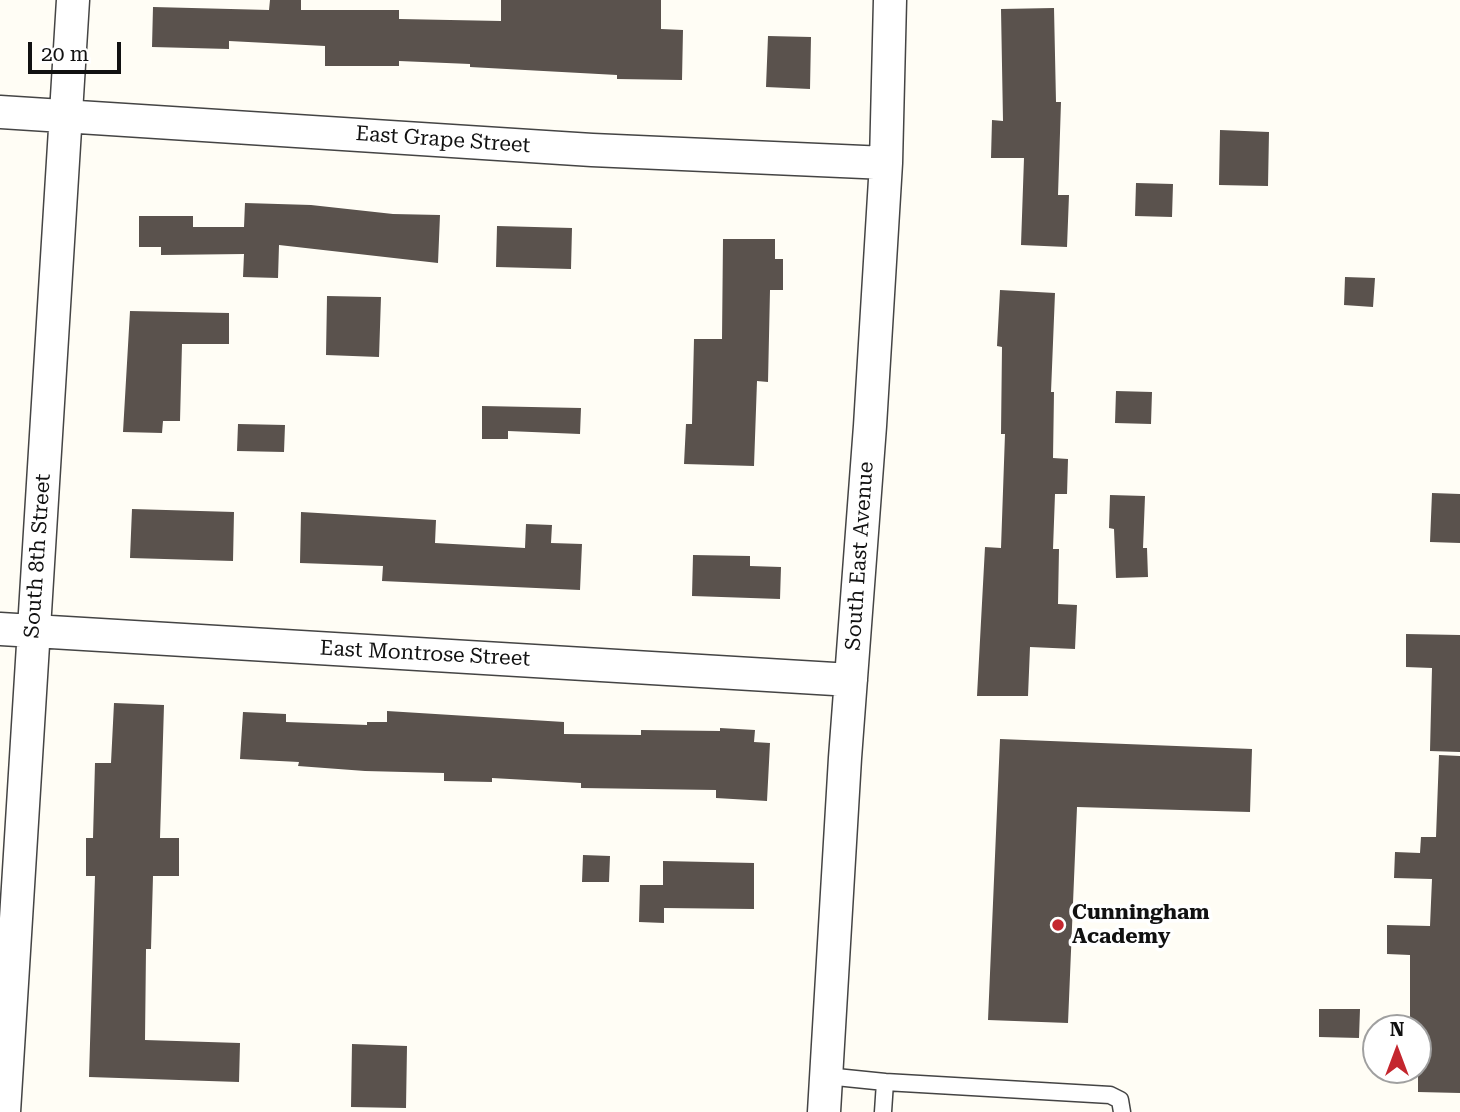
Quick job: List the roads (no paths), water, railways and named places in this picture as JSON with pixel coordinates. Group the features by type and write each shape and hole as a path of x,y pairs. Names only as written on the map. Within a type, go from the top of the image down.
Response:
{"street":[{"name":"South 8th Street","path":"4,1112 74,0"},
{"name":"South East Avenue","path":"824,1112 886,163 890,0"},
{"name":"East Grape Street","path":"0,112 592,150 886,163"},
{"name":"East Montrose Street","path":"0,629 851,680"}],"lane":[{"path":"826,1076 1110,1096 1120,1100 1122,1112"},
{"path":"883,1112 885,1082"}],"place":[{"name":"Cunningham Academy","path":"1058,925"}]}
